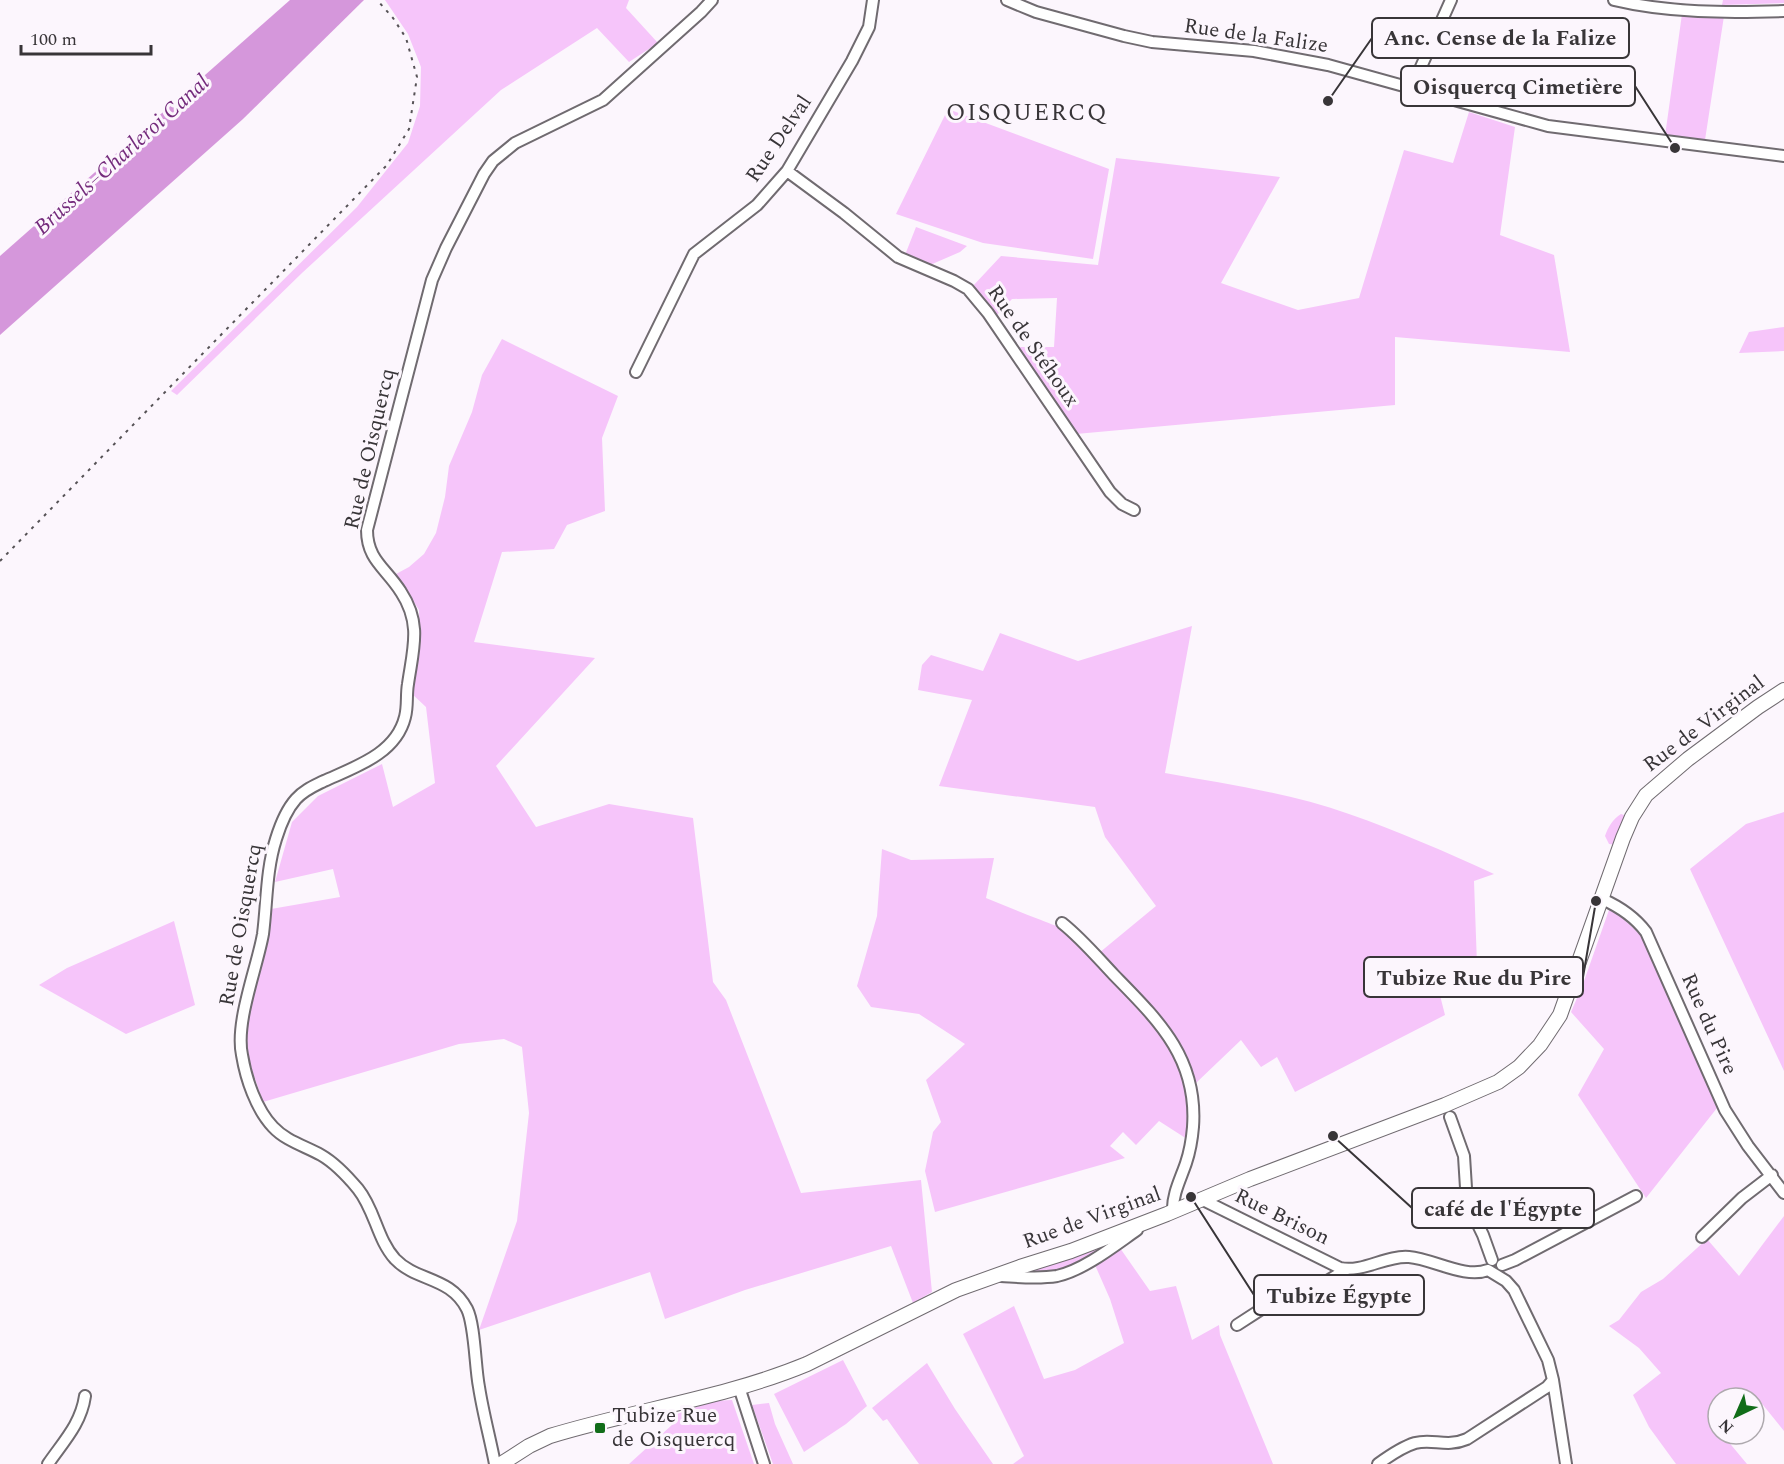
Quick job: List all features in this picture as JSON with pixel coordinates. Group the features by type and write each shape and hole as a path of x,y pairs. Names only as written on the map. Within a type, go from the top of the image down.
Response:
{"street":[{"name":"Rue de Oisquercq","path":"495,1464 479,1387 469,1312 459,1297 446,1286 409,1270 395,1258 386,1244 370,1206 359,1190 335,1165 321,1155 292,1141 273,1127 253,1093 242,1059 241,1033 262,936 271,861 276,838 285,818 296,799 309,788 373,759 385,749 400,730 405,717 407,687 416,637 414,622 400,590 371,553 367,542 367,530 424,307 438,264 484,174 497,157 515,142 603,100 712,0"},
{"name":"Rue Delval","path":"636,372 694,254 757,205 787,171 852,61 869,27 873,0"},
{"path":"1412,87 1451,0"},
{"path":"1614,0 1650,7 1706,11 1784,10"},
{"name":"Rue de la Falize","path":"1013,1 1036,12 1152,42 1226,48 1328,65 1548,126 1784,156"},
{"name":"Rue de Stéhoux","path":"787,171 898,257 954,281 971,292 1007,340 1110,492 1122,504 1134,510"},
{"name":"Rue de Virginal","path":"501,1464 550,1436 739,1388 782,1374 807,1364 956,1290 1071,1251 1250,1179 1375,1133 1498,1082 1519,1067 1543,1042 1560,1015 1632,817 1646,795 1688,759 1784,690"},
{"name":"Rue du Pire","path":"1602,899 1632,916 1646,932 1725,1110 1748,1146 1784,1193"},
{"path":"1062,923 1142,1004 1181,1055 1191,1093 1193,1125 1192,1141 1173,1201 1173,1211"},
{"path":"1450,1117 1464,1156 1469,1206 1483,1235 1491,1268 1515,1260 1636,1196"},
{"path":"1702,1237 1742,1198 1772,1175"},
{"name":"Rue Brison","path":"1201,1199 1340,1268 1347,1269"},
{"path":"995,1276 1042,1277 1059,1275 1080,1268 1149,1220"},
{"name":"Rue Brison","path":"1237,1325 1291,1290 1329,1280 1347,1269 1396,1258 1409,1257 1491,1268 1514,1290 1548,1360 1566,1464"},
{"path":"1378,1464 1417,1443 1456,1444 1467,1439 1547,1387 1553,1380"},
{"path":"739,1388 764,1464"},
{"path":"48,1464 78,1422 85,1396"}],"shaded area":[{"path":"385,0 629,0 626,8 658,43 629,62 597,28 501,90 302,273 177,395 171,391 357,207 408,143 420,106 421,67 408,34"},
{"path":"1723,0 1784,0 1784,3 1722,5"},
{"path":"1682,14 1724,16 1705,140 1665,136"},
{"path":"948,109 1109,169 1093,259 983,243 896,214"},
{"path":"1469,112 1515,127 1500,235 1554,255 1570,352 1395,337 1395,405 1076,434 1015,347 1054,347 1057,298 1012,299 995,317 972,287 1001,256 1098,265 1116,158 1280,177 1221,283 1298,310 1359,298 1404,150 1453,163"},
{"path":"916,227 967,246 960,252 930,265 905,255"},
{"path":"1784,327 1784,351 1739,353 1749,332"},
{"path":"502,339 618,396 602,438 605,511 567,525 554,549 502,552 474,642 595,658 496,766 536,827 609,804 693,818 713,982 726,1000 801,1193 921,1180 932,1292 913,1303 891,1246 745,1290 665,1319 650,1272 479,1330 517,1221 529,1113 522,1047 504,1039 459,1044 263,1102 242,1041 271,909 340,897 333,869 275,882 292,822 318,796 382,764 393,807 435,783 426,707 411,693 420,645 419,610 396,574 409,567 424,554 436,533 445,497 449,466 472,412 482,375"},
{"path":"1192,626 1165,773 1258,790 1327,807 1404,835 1494,874 1474,881 1477,965 1431,960 1445,1015 1295,1092 1277,1057 1261,1067 1241,1040 1196,1083 1188,1059 1163,1022 1099,953 1156,906 1105,837 1095,807 939,786 972,700 918,690 922,665 931,655 983,671 1000,633 1078,661"},
{"path":"1784,812 1784,1071 1690,869 1746,824"},
{"path":"1621,814 1627,816 1616,845 1609,844 1606,833 1609,826"},
{"path":"882,849 911,860 994,858 986,898 1057,926 1067,933 1140,1008 1168,1044 1185,1087 1188,1111 1187,1139 1159,1121 1136,1145 1123,1132 1110,1146 1125,1158 935,1212 925,1171 933,1132 941,1122 926,1080 965,1044 919,1014 871,1007 857,986 877,916"},
{"path":"1609,910 1620,916 1643,937 1717,1108 1646,1198 1578,1095 1604,1049 1571,1012"},
{"path":"174,921 195,1005 126,1034 39,985 67,968"},
{"path":"1784,1216 1784,1431 1766,1409 1766,1386 1706,1386 1706,1446 1732,1446 1747,1464 1676,1464 1649,1427 1633,1395 1661,1373 1639,1348 1609,1326 1619,1320 1641,1292 1663,1279 1707,1239 1739,1276"},
{"path":"1108,1245 1085,1261 1058,1273 1021,1274"},
{"path":"1120,1248 1150,1291 1176,1286 1192,1340 1219,1325 1220,1335 1273,1464 1013,1464 1024,1456 963,1334 1014,1306 1044,1379 1075,1370 1124,1343 1110,1299 1095,1265"},
{"path":"843,1360 867,1406 846,1424 804,1452 774,1394"},
{"path":"927,1363 993,1464 919,1464 887,1419 883,1421 872,1408"},
{"path":"732,1400 754,1464 629,1464 673,1424 677,1414 713,1401"},
{"path":"769,1403 775,1424 793,1464 773,1464 752,1405"}],"water":[{"name":"Brussels–Charleroi Canal","path":"290,0 364,0 243,119 0,335 0,256"}],"railway":[{"path":"0,561 387,165 409,129 417,77 406,38 377,0"}],"place":[{"name":"Anc. Cense de la Falize","path":"1328,101"},
{"name":"Oisquercq Cimetière","path":"1675,148"},
{"name":"Tubize Rue du Pire","path":"1596,901"},
{"name":"café de l'Égypte","path":"1333,1136"},
{"name":"Tubize Égypte","path":"1191,1197"},
{"name":"Tubize Rue de Oisquercq","path":"600,1428"}],"district":[{"name":"OISQUERCQ","path":"1027,113"}]}
